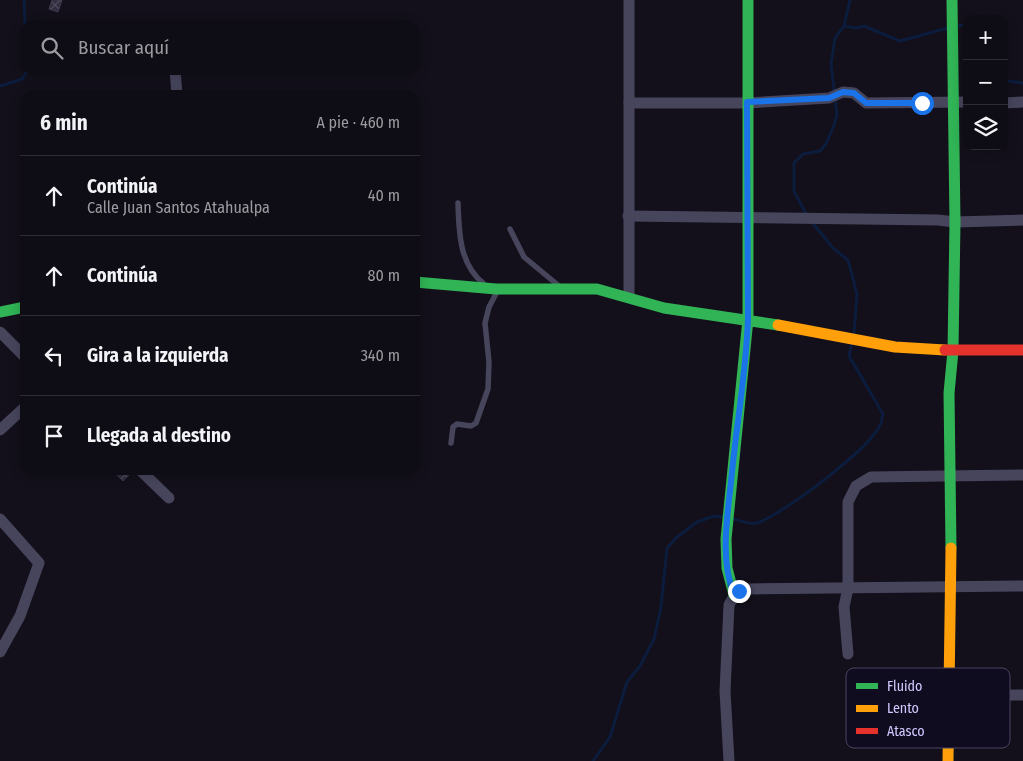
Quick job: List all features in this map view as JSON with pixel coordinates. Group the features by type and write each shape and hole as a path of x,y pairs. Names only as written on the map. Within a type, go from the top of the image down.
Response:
{"street":[{"path":"628,297 629,0"},
{"path":"734,595 725,565 727,517 746,355 748,319 748,0"},
{"path":"950,668 951,476 949,393 953,352 955,222 952,0"},
{"path":"176,75 177,90"},
{"path":"629,103 747,102 829,98 843,92 854,93 866,103 963,102"},
{"path":"1008,103 1023,102"},
{"path":"628,216 938,220 955,222 1023,220"},
{"path":"420,282 493,288 597,289 664,308 748,319 895,348 953,352 1023,350"},
{"path":"0,312 20,308"},
{"path":"0,332 20,352"},
{"path":"0,430 20,412"},
{"path":"848,654 844,607 848,588 848,502 856,486 871,478 1023,474"},
{"path":"145,475 169,498"},
{"path":"0,519 39,563 20,616 0,652"},
{"path":"729,761 725,691 729,605 734,595 747,589 1023,586"},
{"path":"1010,695 1023,695"},
{"path":"948,748 948,761"}],"lane":[{"path":"451,442 453,427 457,424 471,426 476,423 488,389 489,362 484,323 493,288 478,279 469,267 462,248 458,203"},
{"path":"510,229 524,257 562,289"}],"building":[{"path":"52,0 62,0 58,12 49,9"},
{"path":"117,475 129,475 123,481"}],"waterway":[{"path":"24,0 25,20"},
{"path":"807,216 794,191 794,163 803,154 820,151 826,144 834,125 837,115 831,64 835,38 844,26 850,0"},
{"path":"956,26 963,25"},
{"path":"844,26 856,28 864,26 900,41 948,28"},
{"path":"0,86 22,79 25,75"},
{"path":"1008,81 1023,83"},
{"path":"811,221 833,248 848,260 857,294 854,333"},
{"path":"731,518 747,523 757,523 786,508 844,464 873,435 881,424 883,414 849,356 852,342"},
{"path":"593,761 610,737 627,682 640,666 654,639 661,607 667,548 677,537 697,522 714,516 722,517"}],"traffic: fast":[{"path":"734,595 727,568 726,539 748,319 748,0"},
{"path":"951,548 949,393 953,351 955,222 952,0"},
{"path":"420,282 496,289 597,289 664,308 778,325"},
{"path":"0,312 20,308"}],"traffic: slow":[{"path":"778,325 895,347 945,350"},
{"path":"949,668 951,548"},
{"path":"948,748 948,761"}],"traffic: jam":[{"path":"945,350 1023,350"}],"route":[{"path":"739,591 734,595 727,579 725,565 727,517 746,355 748,319 747,102 829,98 843,92 854,93 866,103 922,103"}]}
